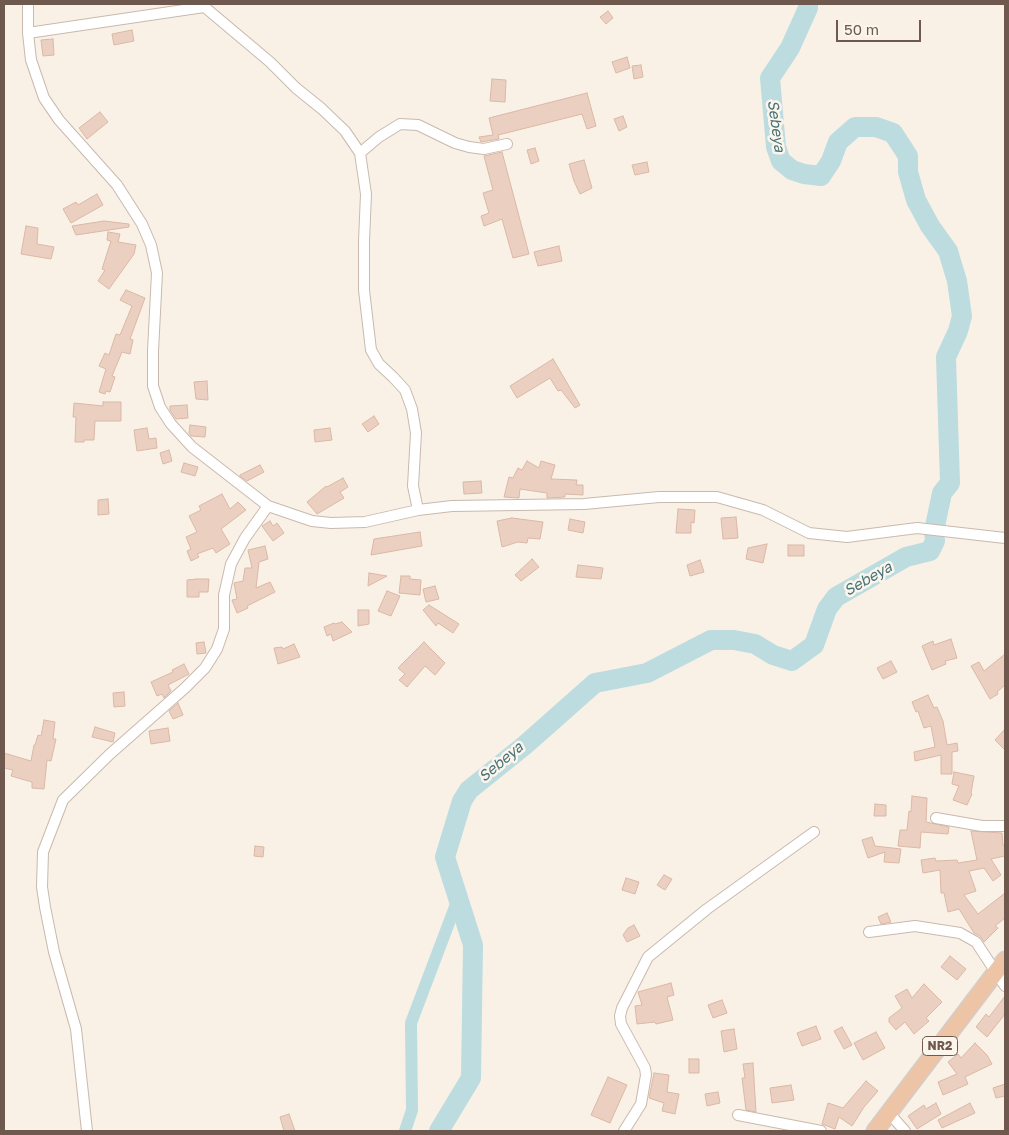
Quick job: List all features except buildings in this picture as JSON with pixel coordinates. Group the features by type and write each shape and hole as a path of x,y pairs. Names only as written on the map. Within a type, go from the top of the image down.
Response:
{"highway":[{"name":"NR2","path":"875,1131 1001,966"}],"street":[{"path":"28,4 28,33 31,60 44,98 59,120 117,185 142,224 151,245 156,273 152,351 153,386 160,407 171,424 192,447 268,506 312,521 331,523 365,522 418,510 452,506 584,504 659,497 717,497 763,510 809,533 848,537 917,528 1005,538"},
{"path":"28,33 203,5 270,62 296,88 322,108 345,131 360,153 366,194 364,290 370,350 379,364 405,390 412,409 416,433 413,486 418,510"},
{"path":"360,153 379,137 400,124 418,125 455,143 469,147 484,149 506,144"},
{"path":"87,1131 76,1029 54,952 45,907 42,887 43,852 63,800 110,754 186,688 205,668 216,649 224,629 224,595 231,564 245,538 268,506"},
{"path":"936,818 982,826 1005,826"},
{"path":"624,1131 641,1104 646,1075 645,1068 621,1024 620,1016 622,1008 648,957 707,909 814,832"},
{"path":"869,932 915,926 960,933 976,942 1001,966 1005,986"},
{"path":"889,1113 905,1131"},
{"path":"738,1115 821,1131"}],"waterway":[{"name":"Sebeya","path":"439,1131 471,1078 473,945 445,857 462,801 469,790 525,745 595,683 647,673 711,640 734,640 755,644 773,655 792,661 814,645 827,609 836,597 906,557 930,551 935,541 934,531 942,493 950,483 946,357 958,331 962,316 957,281 948,251 930,226 916,200 908,172 908,156 893,133 876,127 855,127 838,142 831,161 821,176 792,170 781,161 776,147 770,78 790,48 808,8 808,4"},
{"path":"405,1131 412,1110 411,1023 458,899"}]}
